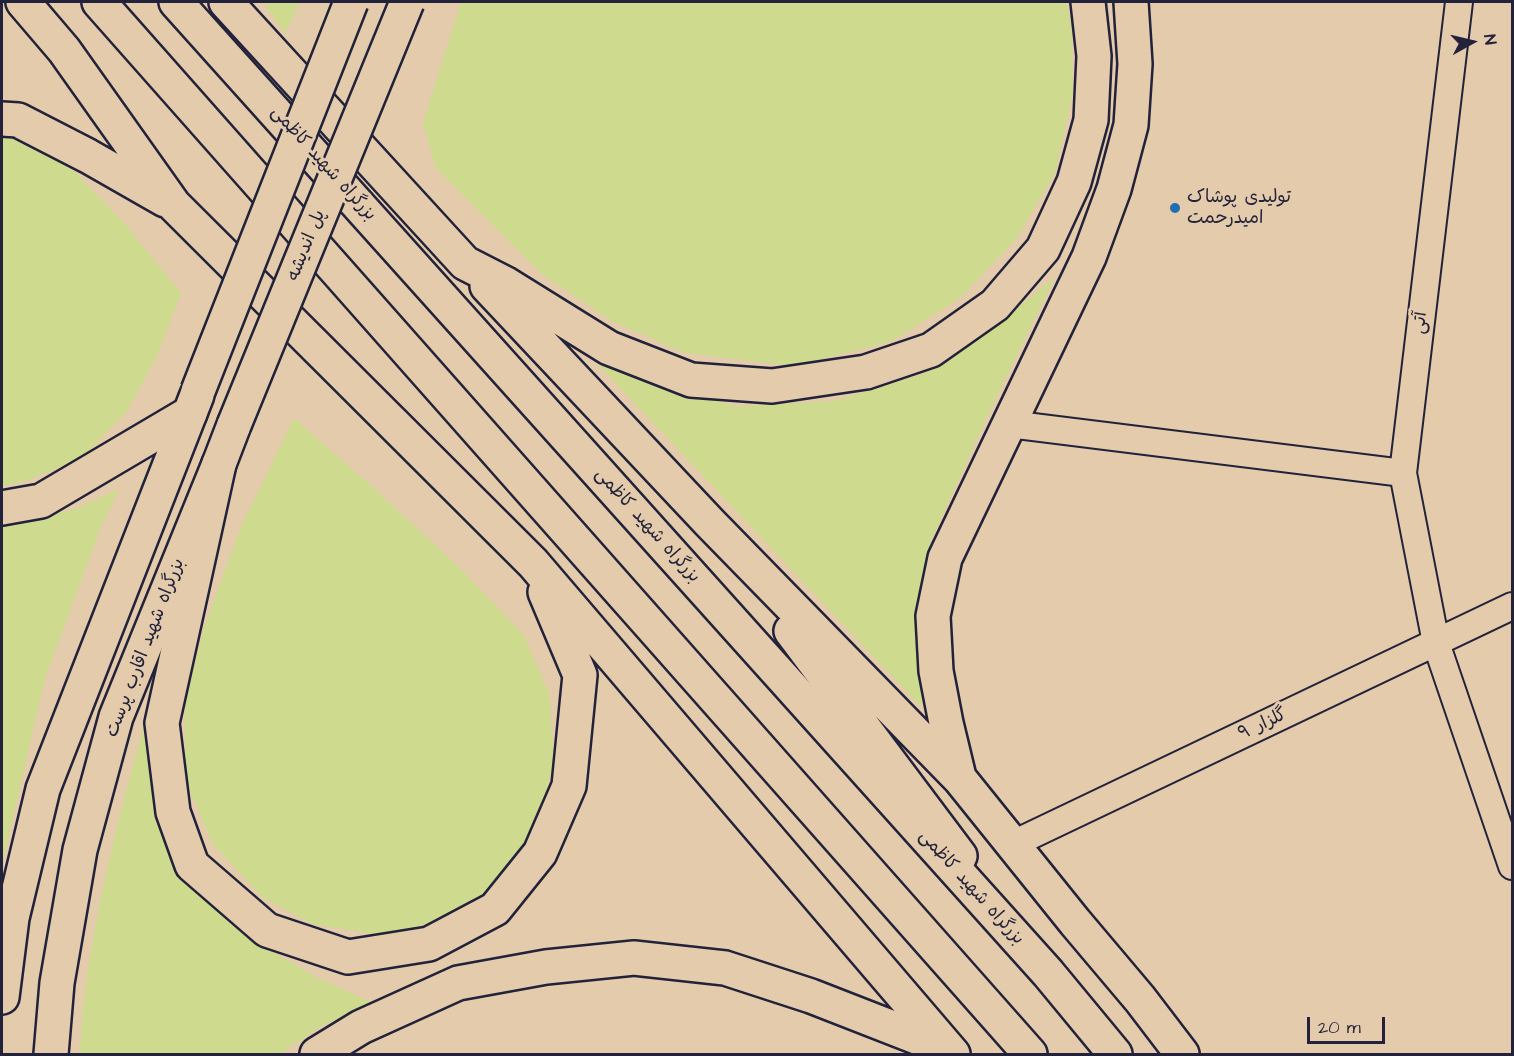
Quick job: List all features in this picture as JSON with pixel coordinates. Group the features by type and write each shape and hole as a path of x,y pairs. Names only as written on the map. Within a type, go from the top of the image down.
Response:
{"main road":[{"path":"23,2 64,50 174,205 533,563 952,1052"},
{"path":"99,2 1030,1054"},
{"name":"بزرگراه شهید کاظمی","path":"176,2 1048,973 1115,1054"},
{"path":"226,2 465,262 710,523 960,779 1140,999 1182,1054"},
{"path":"2,997 12,918 43,789 351,2"},
{"name":"پل اندیشه","path":"234,425 407,2"},
{"path":"465,262 506,284 609,348 691,380 772,386 866,372 931,350 995,305 1043,249 1074,182 1091,120 1094,56 1088,2"},
{"path":"960,779 936,671 933,616 945,558 1089,257 1114,189 1131,125 1135,64 1131,2"},
{"path":"2,119 18,120 88,156 174,205"},
{"path":"2,508 41,501 194,402"},
{"name":"بزرگراه شهید اقارب پرست","path":"51,1054 57,983 80,850 116,717 234,425"},
{"path":"219,464 162,723 173,812 192,865 267,930 348,957 429,944 495,909 540,853 569,786 579,675 533,563"},
{"path":"710,523 1048,973"},
{"path":"317,1054 361,1027 458,983 546,967 634,958 725,968 811,996 952,1052"}],"street":[{"name":"آتی","path":"1460,2 1402,473 1436,643 1512,866"},
{"path":"1009,424 1402,473"},
{"name":"گلزار ۹","path":"1012,844 1512,606"}],"green space":[{"path":"262,2 300,2 285,33"},
{"path":"461,2 1066,2 1071,23 1073,92 1055,173 1017,238 959,299 890,342 793,366 685,353 612,321 542,274 436,168 423,123"},
{"path":"2,134 57,153 125,224 181,293 157,356 127,411 82,458 23,482 2,486"},
{"path":"1055,277 992,406 931,540 920,601 918,658 922,708 590,356 653,386 736,406 835,401 922,374 1006,317"},
{"path":"294,418 459,567 523,634 549,693 554,758 544,803 520,851 492,888 437,921 382,935 312,924 262,897 212,843 185,778 185,704 204,628 240,529"},
{"path":"119,489 100,529 45,679 2,865 2,523 18,523 75,509"},
{"path":"150,704 150,769 164,824 219,909 271,951 318,978 371,1002 322,1026 279,1054 80,1054 83,1010 96,921 121,812"}],"place":[{"name":"تولیدی پوشاک امیدرحمت","path":"1175,208"}]}
